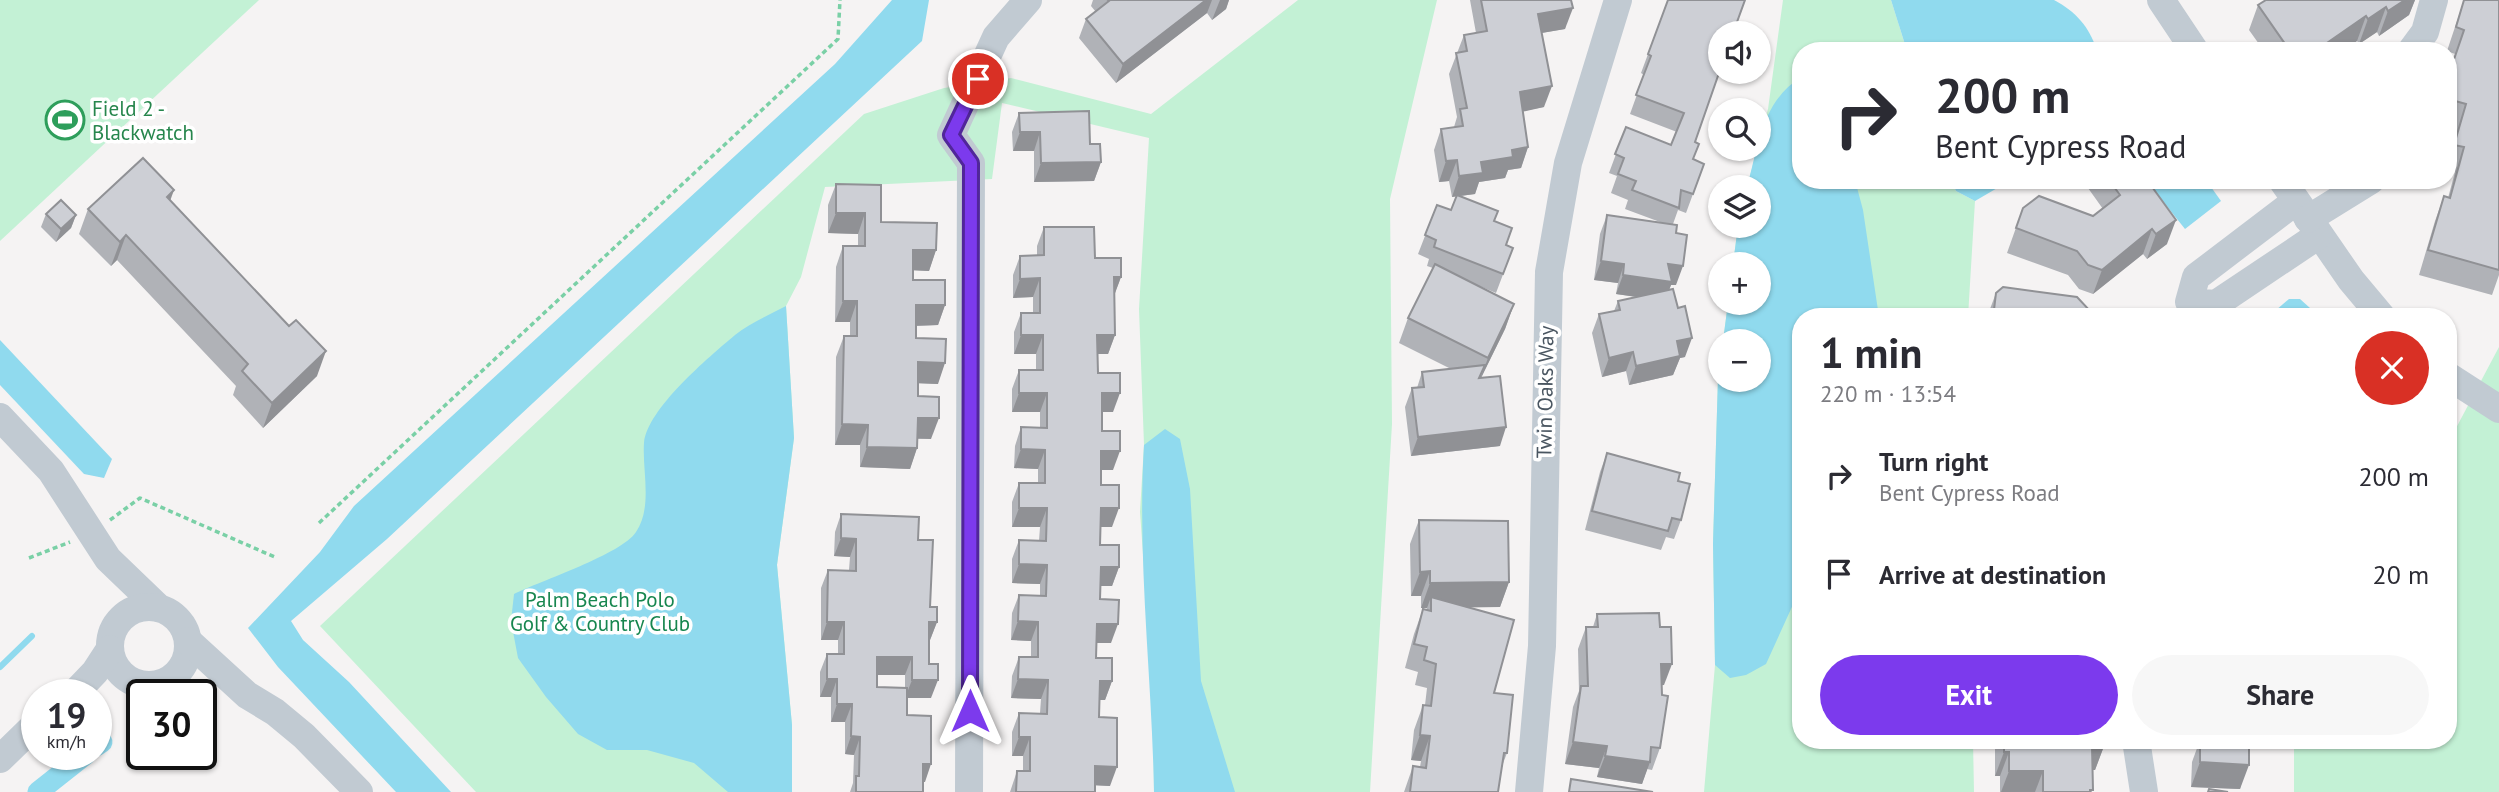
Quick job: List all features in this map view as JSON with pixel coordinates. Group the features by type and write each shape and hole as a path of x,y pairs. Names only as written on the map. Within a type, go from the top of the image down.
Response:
{"street":[{"path":"969,792 971,163 951,135 996,37 1028,0"},
{"name":"Twin Oaks Way","path":"1529,792 1542,646 1549,272 1569,163 1618,0"},
{"path":"2161,0 2189,42"},
{"path":"2418,42 2425,32 2434,0"},
{"path":"2181,308 2196,277 2301,209 2349,189"},
{"path":"2188,308 2216,304 2301,209"},
{"path":"2301,209 2351,280 2374,308"},
{"path":"2457,382 2499,409"},
{"path":"0,417 51,471 108,559 159,608 175,616 188,641 247,695 275,712 303,736 359,792"},
{"path":"89,679 110,649 118,622 108,559"},
{"path":"118,622 129,612 144,607 159,608"},
{"path":"168,679 176,675 186,660 188,641"},
{"path":"110,649 113,660 127,679"},
{"path":"176,675 201,679 247,695"},
{"path":"0,759 21,739"},
{"path":"2137,749 2144,792"}],"path":[{"path":"318,523 838,39 840,0"},
{"path":"29,558 91,534 140,498 277,558"}],"green space":[{"name":"Field 2 - Blackwatch","path":"0,0 259,0 0,241"},
{"name":"Palm Beach Polo Golf & Country Club","path":"1298,0 1437,0 1390,199 1392,424 1370,792 1154,792 1153,695 1140,512 1144,445 1139,309 1149,138 1002,103 992,179 825,187 801,277 786,306 794,438 777,565 792,725 792,792 476,792 320,626 864,114 944,88 1011,78 1151,114"},
{"path":"1783,0 1891,0 1904,42 1792,42 1792,189 1955,189 1975,201 1969,308 1792,308 1792,749 1973,749 1974,792 1704,792 1715,665 1713,544 1718,392 1771,392 1771,329 1725,329 1726,315 1771,315 1771,252 1735,252 1736,238 1771,238 1771,175 1750,175 1754,161 1771,161 1770,98"},
{"path":"2499,347 2499,792 2294,792 2294,749 2457,749 2457,426"}],"water":[{"path":"892,0 929,0 922,41 387,539 291,621 303,640 349,682 451,792 396,792 278,667 248,628 320,552 354,506 835,64"},
{"path":"1891,0 2054,0 2081,21 2093,42 1904,42"},
{"path":"1792,84 1792,189 1857,189 1878,308 1792,308 1792,607 1766,664 1746,675 1730,678 1715,665 1713,544 1718,392 1771,392 1771,329 1725,329 1726,315 1771,315 1771,252 1735,252 1736,238 1771,238 1771,175 1750,175 1754,161 1771,161 1771,110 1777,99"},
{"path":"1955,189 1996,189 1975,201"},
{"path":"2153,189 2212,189 2221,201 2185,229"},
{"path":"2289,299 2300,299 2310,308 2278,308"},
{"path":"786,306 794,438 777,565 792,725 792,792 728,792 694,763 647,750 607,750 578,734 546,697 518,658 511,621 514,594 598,558 615,549 636,532 641,522 645,500 644,443 656,415 681,384 735,335"},
{"path":"0,340 112,459 104,478 84,474 0,385"},
{"path":"1165,429 1180,439 1190,489 1201,681 1235,792 1154,792 1142,488 1144,445"}],"building":[{"path":"1108,0 1206,0 1123,64 1086,19"},
{"path":"1481,0 1571,0 1573,8 1538,14 1552,86 1520,92 1528,147 1512,150 1513,157 1481,162 1483,173 1459,176 1457,160 1446,161 1441,129 1463,126 1460,109 1467,108 1456,53 1467,51 1464,35 1487,31"},
{"path":"1668,0 1745,0 1737,21 1708,21 1708,84 1715,84 1708,98 1695,142 1699,144 1693,159 1704,164 1693,194 1681,190 1679,208 1632,190 1636,181 1618,174 1624,158 1615,154 1626,127 1671,145 1684,113 1636,95 1651,56 1648,54"},
{"path":"2266,0 2405,0 2388,11 2386,7 2368,19 2366,16 2328,42 2284,42 2258,5"},
{"path":"2464,0 2499,0 2499,270 2428,250 2444,196 2450,198 2452,189 2457,189 2457,172 2464,147 2457,146 2457,135 2466,104 2457,102 2457,51 2464,30 2456,27"},
{"path":"1089,111 1090,144 1100,144 1101,162 1041,163 1040,132 1020,132 1019,113"},
{"path":"143,158 174,190 167,197 289,326 296,320 326,351 272,403 242,371 248,364 126,235 120,242 88,209"},
{"path":"836,184 881,185 881,222 937,223 936,250 913,250 913,280 945,280 945,305 916,305 916,338 946,339 945,363 918,362 918,396 939,397 939,418 918,418 917,448 867,447 868,425 842,424 844,336 857,336 857,301 843,301 843,246 865,246 865,213 836,213"},
{"path":"2116,189 2154,189 2176,220 2156,234 2152,229 2102,270 2088,265 2077,251 2016,228 2023,208 2039,196 2093,216 2120,195"},
{"path":"1457,195 1498,211 1494,221 1512,228 1506,245 1513,248 1503,274 1434,247 1436,240 1425,235 1437,205 1451,210"},
{"path":"61,200 76,215 61,229 46,214"},
{"path":"1607,215 1677,225 1676,233 1687,235 1683,266 1668,264 1672,282 1623,275 1624,264 1601,261"},
{"path":"1044,227 1094,227 1095,258 1121,258 1121,277 1114,277 1115,335 1097,335 1098,373 1120,373 1120,393 1102,393 1102,431 1120,431 1120,451 1101,451 1101,485 1119,485 1119,508 1101,508 1100,545 1119,545 1119,567 1101,567 1100,599 1119,600 1118,624 1097,624 1096,658 1112,658 1112,681 1100,681 1099,717 1117,718 1117,767 1095,766 1095,792 1016,792 1017,771 1030,771 1030,737 1019,737 1019,713 1047,714 1048,680 1018,679 1019,657 1038,657 1038,622 1018,621 1019,595 1046,596 1047,565 1019,564 1019,540 1046,541 1047,508 1019,508 1019,483 1045,483 1045,450 1021,449 1021,427 1047,428 1047,393 1019,393 1019,370 1043,370 1043,335 1021,335 1021,313 1040,313 1040,278 1020,279 1020,256 1044,255"},
{"path":"1435,264 1514,304 1488,358 1408,318"},
{"path":"2003,287 2077,297 2087,308 1994,308 1996,293"},
{"path":"1673,289 1678,308 1685,306 1692,338 1677,341 1680,356 1636,366 1633,352 1609,358 1599,314 1620,310 1618,301"},
{"path":"1485,365 1479,378 1500,376 1506,427 1418,437 1412,388 1424,387 1422,372"},
{"path":"1607,453 1680,473 1678,481 1690,484 1681,520 1672,518 1668,531 1592,511"},
{"path":"841,514 919,517 918,540 933,540 930,607 937,607 937,622 929,622 929,664 938,664 938,680 912,680 912,657 877,657 877,687 907,688 907,715 931,716 931,764 923,764 923,792 856,792 860,737 851,736 852,704 837,704 837,679 827,679 827,654 844,654 844,622 827,622 828,570 856,571 856,539 841,538"},
{"path":"1419,520 1508,521 1509,582 1430,583 1430,571 1420,572"},
{"path":"1431,597 1514,620 1494,693 1513,695 1507,753 1504,753 1498,792 1410,792 1413,766 1426,768 1430,736 1420,735 1423,705 1431,706 1436,664 1424,660 1427,647 1414,644 1423,609 1431,611"},
{"path":"1659,613 1660,627 1671,627 1672,664 1661,664 1662,695 1668,696 1660,748 1651,747 1650,762 1605,756 1607,746 1573,742 1581,686 1588,686 1586,627 1598,627 1597,614"},
{"path":"2004,749 2092,749 2093,790 2043,792 2043,771 2009,771 2009,752 2004,752"},
{"path":"2200,749 2249,749 2249,765 2200,762"},
{"path":"1571,779 1653,792 1569,792"}],"waterway":[{"path":"0,667 32,636"},
{"path":"38,792 66,770"}],"place":[{"name":"Field 2 - Blackwatch","path":"65,120"}],"route":[{"path":"970,711 971,163 951,135 978,79"}]}
